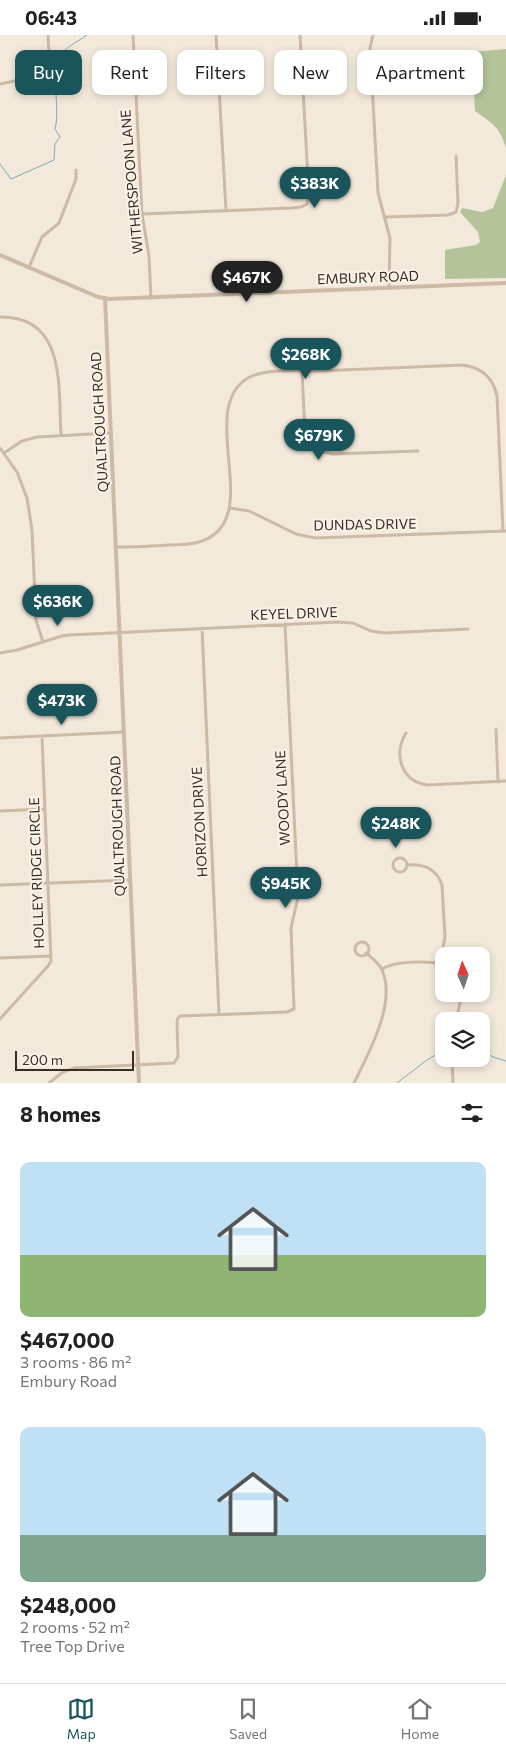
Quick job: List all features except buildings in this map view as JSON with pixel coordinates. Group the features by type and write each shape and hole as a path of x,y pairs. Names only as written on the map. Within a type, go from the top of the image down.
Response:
{"street":[{"path":"0,85 24,79 44,78 49,74 48,35"},
{"name":"WITHERSPOON LANE","path":"133,35 142,214 149,256 151,297"},
{"path":"216,35 226,210"},
{"path":"142,214 292,208 307,204 309,197 300,35"},
{"path":"373,35 370,48 378,193 386,217 390,238 389,287"},
{"path":"386,217 454,214 458,206 456,156"},
{"path":"29,267 42,237 59,223 76,179 76,171"},
{"name":"EMBURY ROAD","path":"0,255 105,299 506,283"},
{"name":"QUALTROUGH ROAD","path":"105,299 139,1083"},
{"path":"0,317 17,319 31,324 41,332 52,347 58,371 61,435"},
{"path":"116,547 200,542 219,529 230,508 227,413 231,397 242,383 255,375 302,371 462,365 476,368 487,376 494,385 496,396 505,531"},
{"path":"302,371 305,434 314,448 328,454 418,451"},
{"path":"4,453 30,438 110,433"},
{"path":"0,448 17,471 27,498 32,530 36,620 43,642"},
{"name":"DUNDAS DRIVE","path":"230,508 249,511 296,534 315,538 505,531"},
{"name":"KEYEL DRIVE","path":"0,653 17,650 62,636 120,632 346,622 378,633 468,629"},
{"name":"WOODY LANE","path":"138,1065 169,1064 176,1061 178,1057 178,1017 289,1011 293,1010 295,1006 291,928 298,897 285,624"},
{"name":"HORIZON DRIVE","path":"202,628 219,1014"},
{"path":"496,729 498,782"},
{"path":"0,738 124,732"},
{"path":"406,733 400,743 400,761 405,773 415,782 428,785 506,781"},
{"name":"HOLLEY RIDGE CIRCLE","path":"0,1019 50,963 42,736"},
{"path":"0,811 45,809"},
{"path":"400,858 404,859 407,865 404,870 400,871 394,868 393,864 400,858"},
{"path":"407,865 420,865 431,869 440,878 445,937 444,947"},
{"path":"0,885 130,880"},
{"path":"361,942 366,943 368,947 366,953 358,954 355,951 356,945 361,942"},
{"path":"354,1083 382,1019 385,993 382,969 366,953"},
{"path":"0,958 51,956"},
{"path":"382,969 395,964 435,964"},
{"path":"49,1083 63,1072 75,1068 138,1065"},
{"path":"452,1067 453,1083"}],"green space":[{"path":"506,49 506,148 495,126 475,111 474,95 483,95 483,51"},
{"path":"506,175 506,278 445,279 445,250 476,245 480,242 478,232 460,212 462,208 482,212 493,208"}],"waterway":[{"path":"0,164 11,179 54,160 55,144 60,137 55,129 57,110 56,78 59,59 64,51 87,35"},
{"path":"397,1083 435,1055"},
{"path":"490,1055 506,1061"}]}
